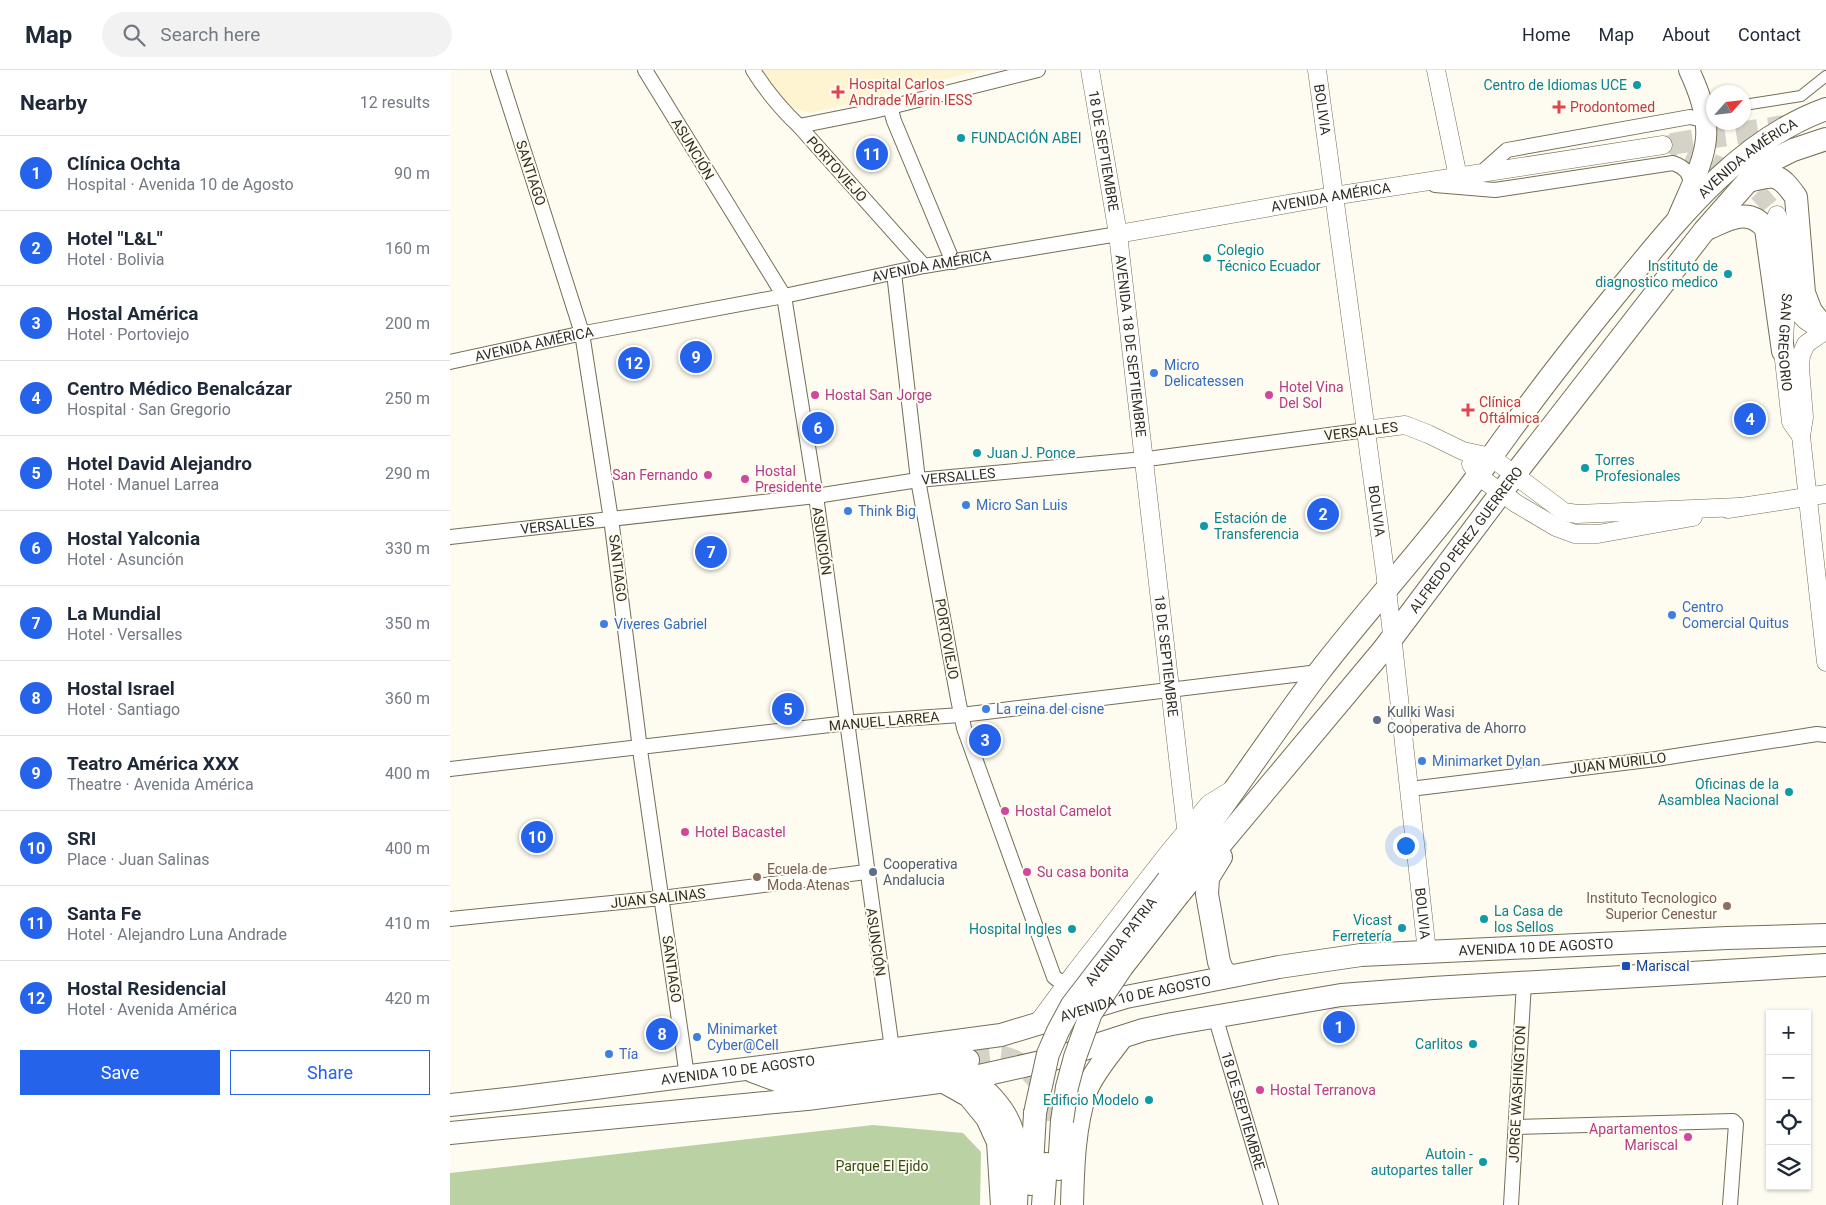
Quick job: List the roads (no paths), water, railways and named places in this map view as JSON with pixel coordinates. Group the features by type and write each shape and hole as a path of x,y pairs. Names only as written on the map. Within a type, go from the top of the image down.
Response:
{"main road":[{"path":"1689,70 1706,107"},
{"name":"AVENIDA AMÉRICA","path":"1676,221 1732,165 1765,140 1799,120 1826,109"},
{"path":"1174,887 1187,844 1236,788 1319,672 1478,476 1579,338 1676,221 1704,153 1708,130"},
{"name":"AVENIDA AMÉRICA","path":"1748,181 1768,163 1780,156 1826,139"},
{"path":"1748,181 1767,176 1781,179 1796,197 1804,293 1811,311 1826,330"},
{"name":"ALFREDO PEREZ GUERRERO","path":"1174,887 1260,796 1393,637 1704,231 1748,181"},
{"path":"1704,231 1744,215 1756,219 1766,228 1783,351"},
{"path":"1230,976 1223,971 1219,962 1207,894 1208,878 1216,863 1254,819 1260,796"},
{"name":"AVENIDA PATRIA","path":"1030,1205 1048,1119 1067,1087 1075,1057 1091,1013 1174,887"},
{"name":"AVENIDA 10 DE AGOSTO","path":"450,1105 526,1097 1001,1035 1126,997 1230,976 1361,955 1826,935"},
{"path":"740,1105 739,1069 779,1081 828,1080 969,1069 1050,1060 1122,1037 1172,1024 1341,995 1826,966"},
{"path":"1072,1205 1073,1160 1079,1122 1087,1091 1099,1068 1122,1037"},
{"path":"450,1134 740,1105 944,1082 969,1069"},
{"path":"969,1069 1000,1105 1012,1127 1018,1163 1016,1205"},
{"path":"944,1082 968,1096 987,1118 991,1126 998,1142 1002,1205"},
{"path":"1043,1205 1048,1119"},
{"name":"AVENIDA PATRIA","path":"1048,1119 1057,1205"}],"street":[{"name":"SANTIAGO","path":"498,70 582,333 644,744 662,898 687,1076"},
{"name":"ASUNCIÓN","path":"645,70 784,296 816,496 866,872 892,1049"},
{"name":"PORTOVIEJO","path":"752,70 790,118 924,266"},
{"path":"799,126 890,107 1038,70"},
{"name":"18 DE SEPTIEMBRE","path":"1090,70 1118,234"},
{"name":"BOLIVIA","path":"1317,70 1393,637 1427,952"},
{"path":"1436,70 1458,178"},
{"path":"1751,104 1801,96 1826,76"},
{"path":"890,107 894,121 953,262"},
{"path":"1480,174 1507,150 1706,114"},
{"name":"AVENIDA AMÉRICA","path":"450,362 582,333 784,296 924,266 1333,196 1663,145"},
{"name":"AVENIDA AMÉRICA","path":"1417,184 1495,190 1673,163 1683,167 1688,172 1691,186"},
{"name":"SAN GREGORIO","path":"1776,216 1784,234 1788,284 1783,351 1791,422 1800,436"},
{"name":"AVENIDA 18 DE SEPTIEMBRE","path":"1118,234 1143,459"},
{"name":"PORTOVIEJO","path":"894,273 918,480 964,728 1054,977 1068,982"},
{"path":"1788,284 1799,315 1809,324 1826,330"},
{"name":"SAN GREGORIO","path":"1826,330 1806,344 1801,355 1800,368 1804,417 1800,436 1826,662"},
{"name":"VERSALLES","path":"450,537 816,496 918,480 1143,459 1405,425 1463,451 1491,457 1508,485 1537,517 1575,534 1598,534 1677,521 1739,507 1826,494"},
{"name":"VERSALLES","path":"1463,451 1478,476 1508,485"},
{"name":"18 DE SEPTIEMBRE","path":"1143,459 1187,844"},
{"name":"MANUEL LARREA","path":"450,769 644,744 847,723 961,714 1319,672"},
{"name":"JUAN MURILLO","path":"1410,789 1656,759 1817,734 1826,735"},
{"name":"AVENIDA PATRIA","path":"1037,1024 1169,852 1187,844"},
{"name":"JUAN SALINAS","path":"450,919 662,898 866,872"},
{"name":"JORGE WASHINGTON","path":"1511,1205 1524,983"},
{"name":"18 DE SEPTIEMBRE","path":"1215,1016 1270,1205"},
{"path":"1516,1127 1735,1122 1730,1205"}],"tunnel":[{"path":"1671,144 1791,125"},
{"path":"1663,145 1671,144 1733,172 1754,188 1777,215"},
{"path":"968,1060 1003,1057 1015,1061 1027,1070 1038,1080 1045,1091 1048,1123"}],"place":[{"name":"Centro de Idiomas UCE","path":"1637,85"},
{"name":"Hospital Carlos Andrade Marin IESS","path":"838,92"},
{"name":"Prodontomed","path":"1559,107"},
{"name":"FUNDACIÓN ABEI","path":"961,138"},
{"name":"Santa Fe","path":"872,154"},
{"name":"Colegio Técnico Ecuador","path":"1207,258"},
{"name":"Instituto de diagnostico medico","path":"1728,274"},
{"name":"Teatro América XXX","path":"696,357"},
{"name":"Hostal Residencial","path":"634,363"},
{"name":"Micro Delicatessen","path":"1154,373"},
{"name":"Hostal San Jorge","path":"815,395"},
{"name":"Hotel Vina Del Sol","path":"1269,395"},
{"name":"Clínica Oftálmica","path":"1468,410"},
{"name":"Centro Médico Benalcázar","path":"1750,419"},
{"name":"Hostal Yalconia","path":"818,428"},
{"name":"Juan J. Ponce","path":"977,453"},
{"name":"Torres Profesionales","path":"1585,468"},
{"name":"San Fernando","path":"708,475"},
{"name":"Hostal Presidente","path":"745,479"},
{"name":"Micro San Luis","path":"966,505"},
{"name":"Think Big","path":"848,511"},
{"name":"Hotel \"L&L\"","path":"1323,514"},
{"name":"Estación de Transferencia","path":"1204,526"},
{"name":"La Mundial","path":"711,552"},
{"name":"Centro Comercial Quitus","path":"1672,615"},
{"name":"Viveres Gabriel","path":"604,624"},
{"name":"Hotel David Alejandro","path":"788,709"},
{"name":"La reina del cisne","path":"986,709"},
{"name":"Kullki Wasi Cooperativa de Ahorro","path":"1377,720"},
{"name":"Hostal América","path":"985,740"},
{"name":"Minimarket Dylan","path":"1422,761"},
{"name":"Oficinas de la Asamblea Nacional","path":"1789,792"},
{"name":"Hostal Camelot","path":"1005,811"},
{"name":"Hotel Bacastel","path":"685,832"},
{"name":"SRI","path":"537,837"},
{"name":"Cooperativa Andalucia","path":"873,872"},
{"name":"Su casa bonita","path":"1027,872"},
{"name":"Ecuela de Moda Atenas","path":"757,877"},
{"name":"Instituto Tecnologico Superior Cenestur","path":"1727,906"},
{"name":"La Casa de los Sellos","path":"1484,919"},
{"name":"Vicast Ferretería","path":"1402,928"},
{"name":"Hospital Ingles","path":"1072,929"},
{"name":"Mariscal","path":"1626,966"},
{"name":"Clínica Ochta","path":"1339,1027"},
{"name":"Hostal Israel","path":"662,1034"},
{"name":"Minimarket Cyber@Cell","path":"697,1037"},
{"name":"Carlitos","path":"1473,1044"},
{"name":"Tía","path":"609,1054"},
{"name":"Hostal Terranova","path":"1260,1090"},
{"name":"Edificio Modelo","path":"1149,1100"},
{"name":"Apartamentos Mariscal","path":"1688,1137"},
{"name":"Autoin - autopartes taller","path":"1483,1162"}],"park label":[{"name":"Parque El Ejido","path":"882,1166"}]}
